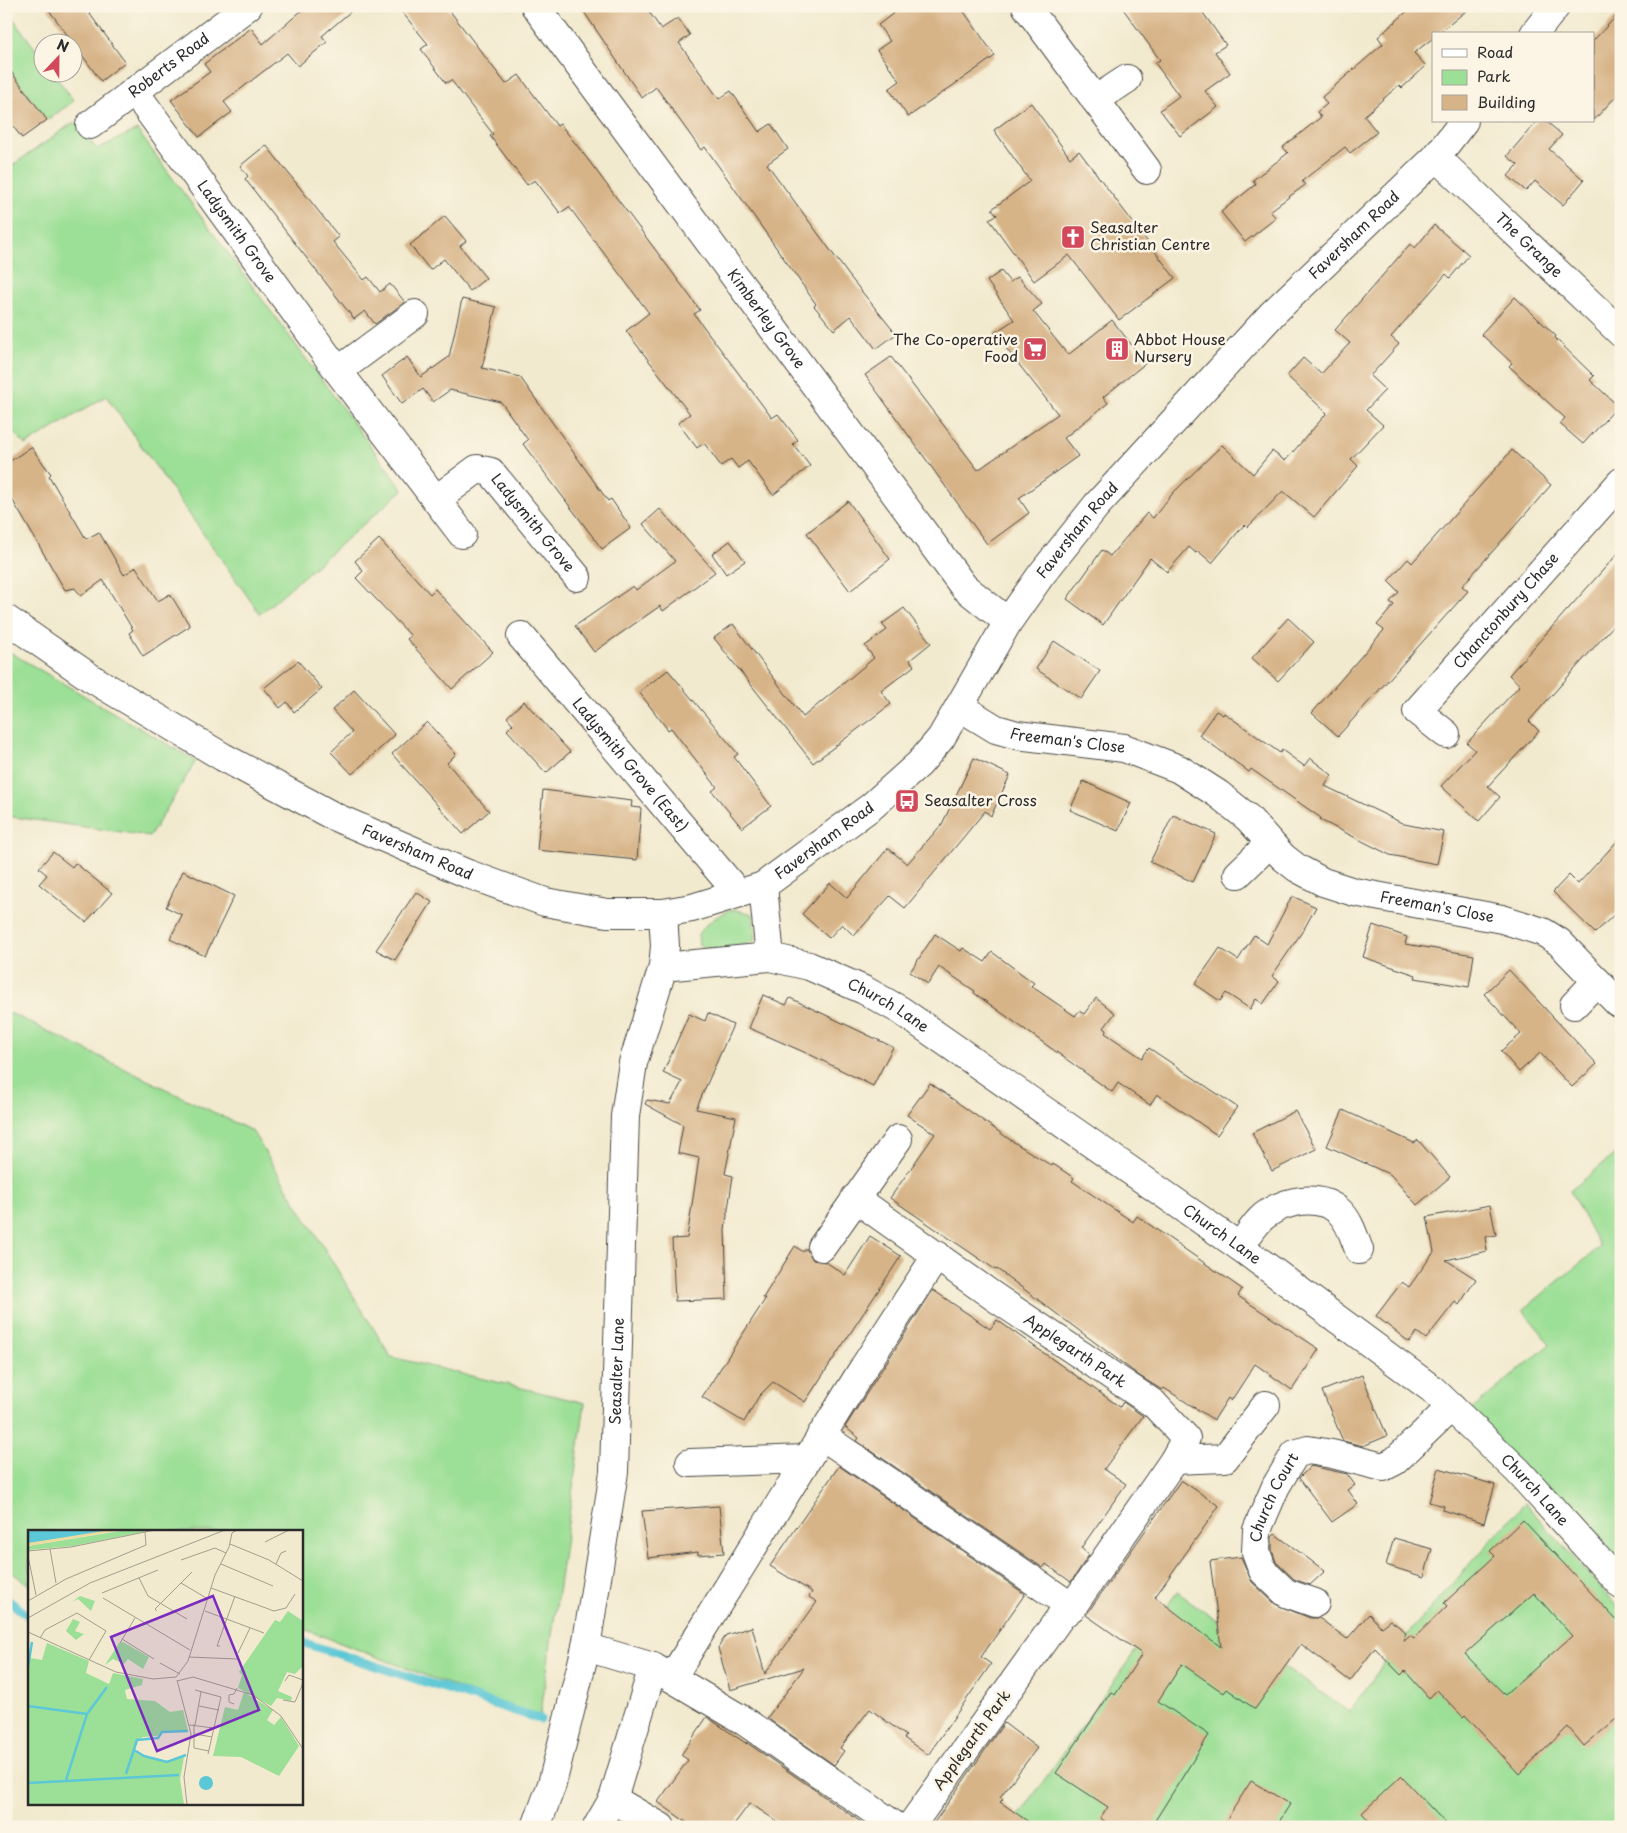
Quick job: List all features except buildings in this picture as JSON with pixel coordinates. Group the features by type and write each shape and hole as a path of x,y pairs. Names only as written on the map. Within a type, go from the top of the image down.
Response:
{"street":[{"name":"Roberts Road","path":"90,125 248,6"},
{"name":"Kimberley Grove","path":"535,6 964,587 1008,622"},
{"path":"1026,6 1147,170"},
{"path":"1535,32 1552,8"},
{"path":"1095,100 1127,79"},
{"name":"Ladysmith Grove","path":"134,91 338,371 462,534"},
{"name":"Faversham Road","path":"6,619 99,683 223,757 335,817 468,874 545,902 607,913 663,913 692,908 750,889 872,806 919,764 941,738 1008,622 1041,575 1122,476 1274,313 1436,157 1463,122"},
{"name":"The Grange","path":"1436,157 1621,333"},
{"path":"338,371 414,314"},
{"name":"Ladysmith Grove","path":"437,499 477,469 491,472 577,577"},
{"name":"Chanctonbury Chase","path":"1446,734 1417,711 1621,482"},
{"name":"Ladysmith Grove (East)","path":"522,636 750,889"},
{"name":"Freeman's Close","path":"960,707 996,729 1017,735 1124,748 1179,769 1218,794 1248,818 1283,858 1323,882 1354,892 1502,919 1543,932 1559,942 1618,1003"},
{"path":"1238,874 1270,843"},
{"path":"750,889 770,957"},
{"name":"Seasalter Lane","path":"536,1827 552,1784 586,1647 614,1472 625,1116 633,1063 663,967 666,946 663,913"},
{"name":"Church Lane","path":"663,967 770,957 809,966 864,990 900,1010 1240,1246 1353,1329 1451,1407 1518,1471 1621,1585"},
{"path":"1574,1005 1597,981"},
{"path":"822,1247 898,1139"},
{"name":"Applegarth Park","path":"856,1198 937,1256 1154,1404 1186,1438 1174,1460 1072,1607 1061,1616 910,1827"},
{"path":"1240,1246 1263,1217 1285,1203 1308,1201 1328,1204 1341,1213 1351,1227 1359,1250"},
{"path":"597,1827 612,1799 663,1673 806,1459 937,1256"},
{"path":"1174,1460 1225,1458 1266,1405"},
{"name":"Church Court","path":"1315,1604 1286,1593 1263,1571 1256,1552 1257,1530 1276,1486 1295,1454 1308,1450 1383,1467 1395,1461 1451,1407"},
{"path":"821,1435 1072,1607"},
{"path":"690,1463 806,1459"},
{"path":"586,1647 663,1673 741,1719 896,1827"},
{"path":"612,1799 661,1827"}],"green space":[{"path":"6,9 32,44 32,82 60,82 74,101 47,120 6,65"},
{"path":"74,122 97,149 137,130 403,490 260,614 106,396 26,445 6,424 6,170"},
{"path":"6,650 196,761 150,836 6,816"},
{"path":"733,909 753,914 756,939 744,945 728,949 712,949 699,945 698,934 705,926 723,913"},
{"path":"6,1011 252,1131 391,1357 585,1403 540,1719 302,1628 302,1530 28,1530 28,1584 6,1568"},
{"path":"1621,1149 1621,1573 1470,1411 1550,1344 1523,1310 1600,1247 1570,1191"},
{"path":"1525,1503 1621,1611 1621,1827 1011,1827 1177,1592 1349,1712 1395,1648"}],"waterway":[{"path":"6,1599 28,1615"},
{"path":"302,1642 540,1719"}],"place":[{"name":"Seasalter Christian Centre","path":"1073,237"},
{"name":"The Co-operative Food","path":"1035,349"},
{"name":"Abbot House Nursery","path":"1117,349"},
{"name":"Seasalter Cross","path":"907,801"}]}
